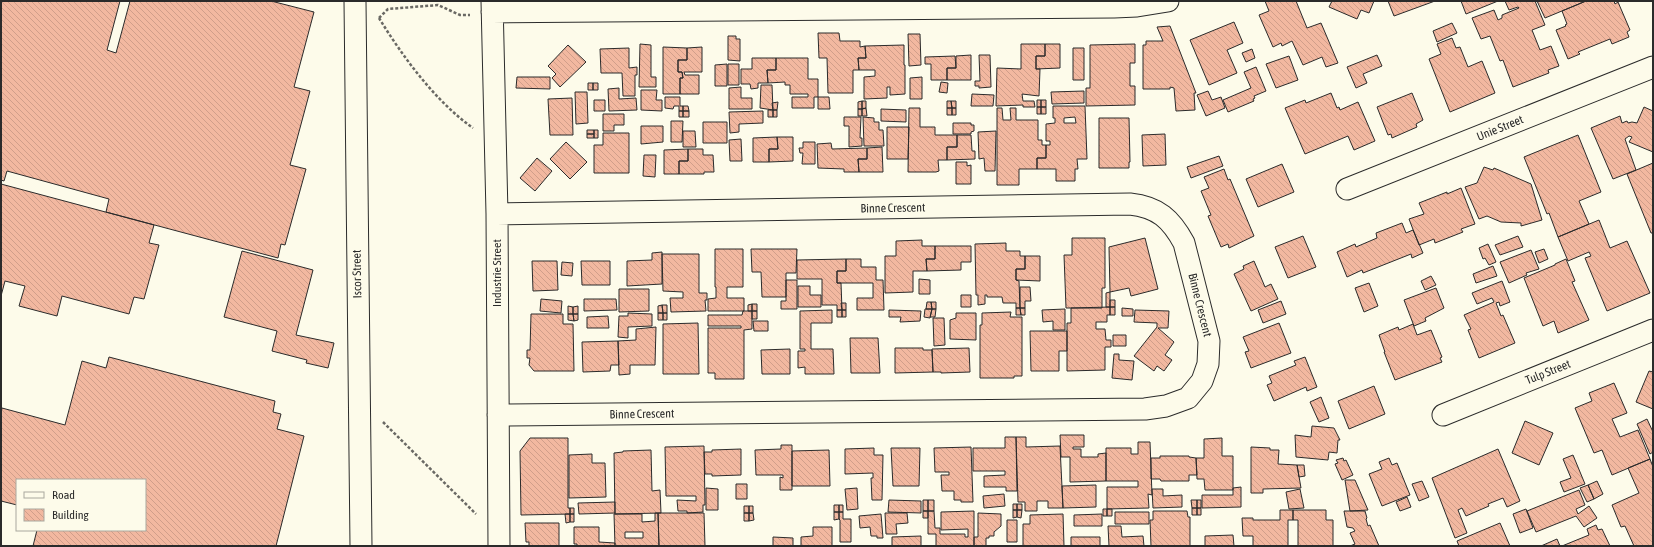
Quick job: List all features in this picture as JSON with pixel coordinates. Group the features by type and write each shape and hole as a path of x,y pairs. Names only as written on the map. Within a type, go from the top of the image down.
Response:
{"street":[{"path":"492,6 1114,7 1137,6 1168,1"},
{"name":"Iscor Street","path":"355,3 358,398 361,546"},
{"name":"Industrie Street","path":"492,6 497,214 499,542"},
{"name":"Unie Street","path":"1347,189 1653,67"},
{"name":"Binne Crescent","path":"497,214 1130,204 1153,209 1166,218 1177,230 1184,243 1209,341 1208,364 1202,380 1188,398 1166,406 1145,409 498,415"},
{"name":"Tulp Street","path":"1442,415 1653,330"}],"path":[{"path":"355,3 379,18 395,44 440,100 472,127 495,138"},
{"path":"379,18 388,9 438,4 460,15 475,15 492,6"},
{"path":"358,398 499,542"}],"building":[{"path":"1,1 120,1 107,50 116,53 130,1 271,1 314,12 294,87 310,91 290,165 306,169 285,245 281,244 278,258 106,212 109,199 7,171 4,181 1,180"},
{"path":"1265,1 1296,1 1307,28 1321,23 1338,63 1326,67 1322,57 1303,65 1292,41 1282,46 1281,43 1273,47 1259,15 1269,11"},
{"path":"1332,1 1374,1 1369,13 1361,10 1357,19 1329,7"},
{"path":"1388,1 1435,1 1394,16"},
{"path":"1461,1 1498,1 1466,14"},
{"path":"1505,1 1535,1 1545,25 1532,30 1540,50 1551,46 1559,66 1548,70 1549,73 1513,87 1503,60 1500,61 1490,36 1481,39 1472,18 1494,10 1498,20 1502,18 1502,15 1519,8 1509,10"},
{"path":"1537,1 1586,1 1545,18"},
{"path":"1586,1 1614,1 1615,4 1618,2 1630,30 1627,32 1629,37 1612,44 1610,39 1578,52 1580,54 1568,59 1556,30 1566,26 1565,25 1567,24 1562,11"},
{"path":"1234,22 1243,43 1227,50 1237,73 1209,85 1190,40"},
{"path":"1452,23 1457,33 1437,42 1433,31"},
{"path":"1170,26 1196,93 1194,93 1195,110 1176,111 1174,88 1143,89 1143,45 1146,45 1146,41 1163,41 1157,27"},
{"path":"818,33 839,33 840,41 860,41 860,47 865,46 866,58 858,58 859,70 853,70 853,93 828,93 827,58 819,58"},
{"path":"908,34 920,34 921,65 909,66"},
{"path":"728,36 736,36 736,39 740,39 740,61 728,60"},
{"path":"1452,38 1456,48 1460,47 1468,67 1482,61 1495,93 1450,112 1429,59 1441,54 1437,44"},
{"path":"640,44 651,45 651,77 656,77 656,87 639,87"},
{"path":"1021,44 1045,44 1045,56 1036,56 1036,69 1040,69 1039,96 1022,94 1023,101 1034,101 1035,107 1023,107 1023,105 996,106 997,68 1021,69"},
{"path":"1045,44 1060,44 1060,68 1036,69 1036,56 1045,56"},
{"path":"1135,44 1135,63 1130,63 1130,86 1135,86 1135,105 1086,106 1086,88 1090,88 1090,45"},
{"path":"568,45 586,62 560,87 552,78 556,74 548,66"},
{"path":"904,45 905,94 890,95 890,87 887,87 887,98 864,99 864,77 875,76 875,70 859,70 858,58 866,58 865,46"},
{"path":"663,47 687,48 687,60 678,60 678,72 682,72 683,78 680,78 680,94 663,94"},
{"path":"702,47 702,72 684,72 685,75 699,75 699,94 680,94 680,78 683,78 682,72 678,72 678,60 687,60 687,48"},
{"path":"629,48 629,68 637,67 637,75 635,75 635,96 623,96 622,73 601,73 600,49"},
{"path":"1073,48 1084,48 1084,80 1073,80"},
{"path":"1252,49 1255,58 1246,62 1242,53"},
{"path":"971,55 971,80 947,80 947,68 956,68 956,56"},
{"path":"979,55 990,55 991,87 979,88 979,86 975,86 975,81 980,81"},
{"path":"1377,55 1382,66 1363,74 1367,83 1356,88 1347,67"},
{"path":"955,56 956,68 947,68 947,80 931,80 931,64 925,64 925,57"},
{"path":"1289,56 1298,80 1276,88 1266,64"},
{"path":"752,58 776,58 776,70 767,70 768,83 758,83 758,88 751,89 750,84 741,84 741,69 752,69"},
{"path":"776,58 808,58 808,79 818,79 818,97 814,97 814,108 792,108 792,97 808,97 808,94 790,94 790,85 785,85 785,82 768,83 767,70 776,70"},
{"path":"727,64 727,86 715,86 715,65"},
{"path":"728,64 739,64 739,85 728,85"},
{"path":"1256,67 1266,91 1254,96 1254,101 1228,112 1223,100 1251,88 1244,72"},
{"path":"517,77 550,77 550,89 516,88"},
{"path":"922,77 922,99 910,99 910,78"},
{"path":"941,82 948,83 947,93 939,92"},
{"path":"588,83 593,83 593,90 588,90"},
{"path":"593,83 598,83 598,90 593,90"},
{"path":"761,85 772,85 773,110 760,108"},
{"path":"741,87 741,98 752,98 752,109 729,109 729,88"},
{"path":"619,88 619,99 636,98 637,110 609,111 608,89"},
{"path":"641,90 657,90 656,100 662,100 662,111 641,110"},
{"path":"1084,91 1084,103 1052,104 1051,92"},
{"path":"1208,91 1212,100 1221,97 1225,108 1206,116 1197,95"},
{"path":"575,92 587,92 588,123 576,124"},
{"path":"1331,93 1337,108 1339,107 1340,110 1358,102 1375,141 1354,150 1348,136 1305,154 1285,108 1305,100 1306,103"},
{"path":"1412,93 1423,120 1416,124 1417,127 1392,138 1391,134 1388,135 1377,107"},
{"path":"972,94 994,95 993,106 971,106"},
{"path":"665,97 680,97 680,106 683,106 683,111 679,111 679,106 674,106 673,109 665,108"},
{"path":"818,97 829,97 830,109 818,109"},
{"path":"572,98 573,135 550,135 548,99"},
{"path":"594,100 605,100 605,111 594,111"},
{"path":"1037,100 1041,100 1041,107 1037,107"},
{"path":"1041,100 1046,100 1046,107 1041,107"},
{"path":"862,101 866,101 866,108 862,109"},
{"path":"862,101 862,109 858,109 858,102"},
{"path":"947,101 951,101 952,108 947,108"},
{"path":"951,101 956,101 956,108 952,108"},
{"path":"778,102 777,110 773,110 772,103"},
{"path":"683,106 688,106 689,111 683,111"},
{"path":"1053,106 1085,106 1087,159 1077,159 1078,169 1075,169 1075,181 1056,181 1056,169 1037,169 1037,158 1046,158 1046,145 1050,145 1050,141 1046,141 1046,124 1055,123 1055,118 1053,118","holes":["1075,117 1076,123 1064,123 1064,118"]},
{"path":"1037,107 1041,107 1041,114 1037,114"},
{"path":"1041,107 1046,107 1046,114 1041,114"},
{"path":"1644,107 1653,111 1653,152 1629,142 1632,137 1629,136 1625,139 1636,170 1613,179 1591,128 1620,116 1622,123 1627,121 1628,123 1637,123"},
{"path":"866,108 867,116 862,116 862,109"},
{"path":"909,108 920,108 920,127 935,127 935,135 957,135 957,147 947,147 947,160 938,160 939,171 908,172"},
{"path":"947,108 952,108 952,115 947,115"},
{"path":"952,108 956,108 956,115 952,115"},
{"path":"997,108 1002,108 1003,120 1011,120 1010,108 1016,108 1016,120 1038,120 1038,140 1042,140 1042,145 1046,145 1046,158 1037,158 1037,169 1019,169 1019,185 997,185"},
{"path":"858,109 862,109 862,116 858,116"},
{"path":"881,109 906,110 906,122 881,121"},
{"path":"768,110 773,110 773,117 768,117"},
{"path":"773,110 777,110 777,117 773,117"},
{"path":"679,111 683,111 683,117 679,117"},
{"path":"683,111 689,111 689,117 683,117"},
{"path":"763,111 763,123 739,124 739,132 730,133 729,112"},
{"path":"603,114 624,114 624,125 614,125 614,131 603,131"},
{"path":"844,117 861,117 860,138 862,138 862,146 849,147 849,126 844,126"},
{"path":"863,117 874,118 874,122 879,122 879,130 883,130 884,146 864,146"},
{"path":"1099,118 1129,118 1129,168 1099,168"},
{"path":"671,121 683,121 682,142 671,142"},
{"path":"703,122 727,122 727,143 703,143"},
{"path":"953,123 971,123 971,125 974,125 974,131 971,132 971,134 953,134"},
{"path":"641,126 663,126 663,142 641,144"},
{"path":"887,127 909,127 908,159 887,159"},
{"path":"587,130 594,130 594,134 587,134"},
{"path":"594,130 598,130 598,138 594,138"},
{"path":"683,131 695,131 696,147 683,147"},
{"path":"996,131 995,171 985,171 984,158 979,159 978,132"},
{"path":"603,133 629,133 629,173 594,173 594,145 603,145"},
{"path":"587,134 594,134 594,138 587,138"},
{"path":"1165,134 1166,165 1143,166 1142,135"},
{"path":"957,135 971,135 972,151 975,151 975,159 947,160 947,147 957,147"},
{"path":"1578,135 1601,192 1579,201 1589,224 1558,237 1524,157"},
{"path":"777,137 778,149 769,149 769,162 753,162 753,138"},
{"path":"777,137 793,137 793,161 769,162 769,149 778,149"},
{"path":"741,139 742,161 730,161 729,140"},
{"path":"566,142 587,162 570,179 550,159"},
{"path":"803,142 815,142 815,164 802,164 803,153 800,153 799,148 803,148"},
{"path":"831,143 832,149 867,148 867,159 858,159 859,172 844,172 844,169 818,168 817,144"},
{"path":"882,147 883,172 859,172 858,159 867,159 867,148"},
{"path":"688,149 703,149 703,155 713,155 714,172 704,172 704,174 679,174 679,161 688,161"},
{"path":"688,149 688,161 679,161 679,174 664,174 664,150"},
{"path":"644,155 656,155 655,177 643,176"},
{"path":"1219,156 1223,166 1191,178 1187,167"},
{"path":"537,158 552,171 535,191 520,178"},
{"path":"956,162 967,162 967,166 971,165 971,184 956,184"},
{"path":"1653,163 1653,233 1651,233 1627,174"},
{"path":"1282,164 1294,192 1258,207 1246,179"},
{"path":"1484,167 1493,170 1494,168 1531,184 1542,220 1521,226 1521,223 1501,222 1487,216 1479,219 1465,187 1477,183"},
{"path":"1224,169 1228,180 1230,179 1254,236 1229,248 1228,244 1221,247 1208,216 1211,215 1201,191 1209,188 1204,177"},
{"path":"1,184 154,225 149,243 159,245 144,299 134,297 129,314 62,296 57,316 19,306 25,286 5,281 1,296"},
{"path":"1461,188 1475,224 1461,229 1463,232 1435,243 1434,239 1419,245 1409,219 1424,214 1419,203"},
{"path":"1599,220 1610,248 1627,241 1650,293 1607,311 1585,258 1591,256 1589,252 1568,261 1558,237"},
{"path":"1402,223 1406,233 1413,230 1423,253 1412,258 1411,254 1363,273 1362,270 1347,277 1337,252 1355,244 1356,247 1377,238 1376,233"},
{"path":"1303,236 1316,267 1288,278 1275,247"},
{"path":"1518,236 1523,247 1500,255 1495,245"},
{"path":"1072,238 1105,238 1105,288 1102,288 1102,308 1066,308 1064,255 1072,255"},
{"path":"1145,238 1158,289 1131,296 1129,288 1110,292 1109,247"},
{"path":"922,240 922,246 935,246 935,259 926,259 927,271 913,271 913,292 885,293 885,256 896,256 896,241"},
{"path":"1006,243 1006,251 1020,251 1020,256 1025,256 1025,269 1016,269 1016,280 1019,281 1020,308 1016,308 1016,303 1003,303 1002,297 987,297 987,295 985,295 985,304 978,305 978,295 976,295 975,244"},
{"path":"1488,244 1496,262 1489,265 1485,258 1483,259 1479,248"},
{"path":"935,246 971,246 971,262 961,262 961,270 927,271 926,259 935,259"},
{"path":"715,249 743,249 743,287 727,287 727,298 744,298 744,311 708,311 708,299 716,298"},
{"path":"751,249 797,249 796,273 786,273 786,297 762,297 761,272 752,272"},
{"path":"1544,249 1548,259 1539,263 1535,252"},
{"path":"1531,250 1539,269 1526,273 1527,275 1509,283 1500,262"},
{"path":"242,251 313,270 296,335 334,343 328,368 306,363 307,360 272,351 277,331 224,317"},
{"path":"662,252 662,284 627,286 627,261 652,260 652,253"},
{"path":"662,254 699,254 699,293 707,293 707,300 705,300 706,311 671,312 670,298 683,298 683,292 663,291"},
{"path":"1025,256 1040,256 1040,281 1016,280 1016,269 1025,269"},
{"path":"846,259 861,259 861,267 876,267 876,280 883,280 884,310 857,310 857,298 873,298 873,283 837,283 837,271 846,271"},
{"path":"846,259 846,271 837,271 837,283 841,283 842,310 837,310 837,305 822,305 822,279 797,279 797,260"},
{"path":"1566,259 1575,281 1572,282 1589,320 1558,333 1554,321 1543,326 1524,278"},
{"path":"532,261 557,261 558,290 533,291"},
{"path":"581,261 610,261 610,285 582,285"},
{"path":"1254,261 1265,287 1271,284 1278,299 1251,311 1234,274 1244,269 1243,266"},
{"path":"562,262 573,263 572,276 561,275"},
{"path":"1493,266 1497,276 1476,283 1473,274"},
{"path":"1431,276 1436,285 1425,290 1421,281"},
{"path":"919,279 930,280 930,294 919,294"},
{"path":"786,280 797,280 797,309 781,309 781,301 786,301"},
{"path":"1502,281 1510,302 1500,306 1499,302 1496,303 1515,343 1479,358 1468,330 1471,329 1464,315 1494,302 1492,298 1477,304 1472,293"},
{"path":"1369,283 1378,306 1364,312 1355,288"},
{"path":"798,286 810,286 810,295 821,295 821,307 798,307"},
{"path":"1020,287 1030,287 1031,301 1025,301 1025,308 1020,308"},
{"path":"1436,288 1444,308 1425,318 1426,321 1414,326 1404,300"},
{"path":"619,289 649,289 649,311 619,312"},
{"path":"1110,292 1110,307 1106,307 1106,293"},
{"path":"961,295 971,295 971,307 961,307"},
{"path":"541,299 562,301 561,313 540,311"},
{"path":"584,299 616,299 617,310 584,311"},
{"path":"1110,300 1115,300 1115,307 1110,307"},
{"path":"1281,301 1286,314 1263,323 1258,310"},
{"path":"927,302 931,302 932,309 926,309"},
{"path":"931,302 936,302 936,309 932,309"},
{"path":"841,303 846,303 846,310 842,310"},
{"path":"752,304 757,304 757,311 752,311"},
{"path":"752,304 752,311 748,311 748,305"},
{"path":"662,305 667,305 667,313 663,313"},
{"path":"662,305 663,313 658,313 658,306"},
{"path":"568,306 573,307 573,314 568,314"},
{"path":"578,306 578,314 573,314 573,307"},
{"path":"1110,307 1110,315 1107,315 1107,322 1096,322 1096,329 1105,329 1106,340 1111,340 1111,347 1105,347 1105,370 1067,371 1067,323 1071,323 1071,308"},
{"path":"1110,307 1115,307 1115,315 1110,315"},
{"path":"1016,308 1020,308 1021,315 1016,315"},
{"path":"1020,308 1025,308 1025,315 1021,315"},
{"path":"1122,308 1133,309 1133,316 1122,316"},
{"path":"925,309 932,309 930,318 924,317"},
{"path":"932,309 936,309 935,317 930,317"},
{"path":"1065,309 1065,330 1053,330 1053,321 1043,322 1042,310"},
{"path":"832,310 832,323 811,323 811,349 833,349 834,374 805,374 805,367 798,368 798,351 805,351 805,349 800,349 800,311"},
{"path":"837,310 842,310 842,317 837,317"},
{"path":"842,310 846,310 846,317 842,317"},
{"path":"889,310 921,311 920,321 900,322 901,317 889,317"},
{"path":"1135,310 1169,311 1168,328 1158,328 1174,342 1165,355 1172,360 1164,371 1157,366 1154,371 1134,356 1157,327 1157,323 1134,322"},
{"path":"743,311 752,311 752,329 744,330 744,379 715,379 715,373 708,373 708,328 741,328 741,326 708,326 708,315 742,315"},
{"path":"752,311 757,311 757,319 752,319"},
{"path":"1011,312 1010,317 1022,317 1022,376 1014,376 1014,378 980,378 980,325 982,325 982,313"},
{"path":"628,313 652,314 652,326 628,327 628,338 618,337 619,316 628,316"},
{"path":"658,313 663,313 663,320 658,320"},
{"path":"663,313 667,313 667,320 663,320"},
{"path":"956,313 976,313 976,340 950,339 950,320 956,318"},
{"path":"531,314 563,314 563,324 573,324 574,371 534,371 529,365 530,358 527,358 527,350 530,350"},
{"path":"568,314 573,314 574,321 568,320"},
{"path":"573,314 578,314 578,320 574,321"},
{"path":"608,316 609,328 587,328 587,317"},
{"path":"933,318 944,318 945,345 934,346"},
{"path":"753,321 768,321 768,331 754,331"},
{"path":"698,323 699,374 663,374 663,324"},
{"path":"1279,323 1291,353 1251,368 1245,352 1249,351 1243,337"},
{"path":"1413,324 1417,335 1431,330 1442,357 1440,358 1442,362 1395,380 1379,335 1398,327 1399,330"},
{"path":"656,327 655,365 630,365 630,374 619,375 618,341 636,340 636,329"},
{"path":"1030,331 1067,331 1067,351 1059,351 1059,371 1031,371"},
{"path":"1113,335 1126,335 1126,346 1113,346"},
{"path":"850,338 878,338 880,373 851,373"},
{"path":"618,341 619,365 611,365 610,371 583,372 582,342"},
{"path":"895,348 923,348 923,350 932,350 933,372 895,373"},
{"path":"969,348 970,372 933,372 932,349"},
{"path":"790,349 790,374 762,374 761,350"},
{"path":"1114,354 1119,354 1119,360 1134,361 1132,380 1112,378"},
{"path":"109,357 275,401 273,412 281,414 277,429 304,436 276,546 33,546 37,531 146,531 146,479 16,479 16,505 1,501 2,408 65,425 82,361 106,368"},
{"path":"1305,357 1317,387 1307,391 1306,387 1274,401 1267,385 1272,383 1269,376 1296,365 1294,361"},
{"path":"1649,371 1653,372 1653,409 1636,402"},
{"path":"1614,383 1627,413 1612,419 1620,437 1638,430 1650,459 1612,475 1602,450 1594,453 1575,408 1592,401 1589,393"},
{"path":"1374,386 1385,414 1349,429 1338,401"},
{"path":"1321,397 1329,418 1319,422 1310,402"},
{"path":"1647,419 1653,432 1653,452 1650,454 1637,424"},
{"path":"1525,421 1553,433 1539,465 1512,453"},
{"path":"1312,426 1334,428 1340,440 1338,440 1337,453 1329,452 1328,460 1296,457 1295,435 1311,437"},
{"path":"1060,435 1084,435 1084,447 1073,447 1073,449 1081,449 1081,457 1098,457 1098,454 1106,453 1106,481 1070,482 1070,457 1061,457"},
{"path":"1005,437 1016,437 1017,491 1006,491 1006,487 984,487 984,476 1005,475 1005,471 973,471 973,448 1005,448"},
{"path":"1016,437 1026,437 1026,447 1060,446 1063,508 1048,508 1048,501 1037,501 1037,511 1025,511 1025,502 1018,502"},
{"path":"530,438 568,438 568,508 570,508 570,514 521,515 520,451"},
{"path":"1222,438 1222,456 1233,456 1233,490 1205,490 1204,479 1197,479 1196,458 1204,458 1204,439"},
{"path":"1138,442 1150,442 1152,495 1148,494 1149,508 1107,509 1107,487 1138,487 1138,481 1106,481 1106,448 1131,448 1131,454 1138,454"},
{"path":"781,445 792,445 792,490 780,490 780,477 783,478 783,475 756,475 755,450 781,449"},
{"path":"704,446 705,505 703,505 703,512 687,513 687,511 678,511 677,500 696,501 696,496 666,496 665,447"},
{"path":"971,447 973,502 961,502 961,500 954,500 954,491 942,491 941,475 949,475 949,472 935,472 934,448"},
{"path":"1251,447 1279,450 1278,464 1297,465 1301,488 1263,489 1263,493 1251,493"},
{"path":"874,448 874,455 883,455 882,500 872,500 871,478 873,478 873,473 845,474 845,449"},
{"path":"891,448 920,448 919,486 893,486"},
{"path":"741,449 741,475 712,476 712,474 705,474 704,452 712,452 712,450"},
{"path":"1498,449 1520,501 1507,507 1503,498 1466,516 1462,508 1458,510 1467,533 1455,538 1432,478"},
{"path":"651,450 652,491 660,490 661,513 615,514 614,453 623,451"},
{"path":"829,450 830,486 792,486 792,451"},
{"path":"592,454 592,463 605,463 606,497 569,498 569,455"},
{"path":"1573,455 1585,484 1564,492 1560,482 1571,478 1563,459"},
{"path":"1160,456 1189,456 1196,458 1197,475 1189,475 1189,481 1161,481 1160,479 1151,479 1151,458 1160,458"},
{"path":"1343,458 1344,461 1346,460 1353,475 1342,480 1335,464 1338,463 1336,460"},
{"path":"1389,458 1392,465 1397,463 1410,495 1382,506 1369,474 1382,469 1379,462"},
{"path":"1650,459 1653,467 1653,546 1634,546 1625,526 1621,527 1612,505 1639,493 1628,468"},
{"path":"1297,465 1304,465 1305,476 1299,477"},
{"path":"1345,480 1355,480 1368,510 1350,511"},
{"path":"1422,481 1429,497 1419,501 1412,484"},
{"path":"1597,481 1603,494 1594,499 1588,485"},
{"path":"736,484 747,484 747,499 736,499"},
{"path":"1096,485 1096,507 1063,508 1062,486"},
{"path":"1588,485 1594,499 1587,502 1580,488"},
{"path":"1241,487 1241,507 1202,508 1202,495 1233,495 1233,488"},
{"path":"706,488 718,489 718,510 706,510"},
{"path":"857,488 858,509 847,510 845,489"},
{"path":"1152,489 1163,489 1163,496 1182,495 1182,507 1153,508"},
{"path":"1300,489 1304,508 1289,509 1286,492"},
{"path":"1579,490 1585,505 1576,509 1578,514 1589,506 1597,518 1584,527 1576,516 1536,532 1527,511"},
{"path":"1004,494 1005,506 984,508 983,496"},
{"path":"1407,497 1411,507 1400,511 1396,502"},
{"path":"889,500 921,501 921,513 888,512"},
{"path":"923,500 928,500 928,511 923,511"},
{"path":"928,500 934,500 934,511 928,511"},
{"path":"1191,500 1197,500 1197,508 1192,508"},
{"path":"1197,500 1201,500 1201,508 1197,508"},
{"path":"615,502 615,513 579,514 578,503"},
{"path":"1013,504 1017,504 1017,510 1013,510"},
{"path":"1017,504 1022,504 1022,510 1017,510"},
{"path":"834,505 839,505 839,512 834,512"},
{"path":"839,505 843,505 843,512 839,512"},
{"path":"744,506 749,506 749,513 744,513"},
{"path":"749,506 753,506 753,513 749,513"},
{"path":"570,508 574,508 574,514 570,514"},
{"path":"1192,508 1197,508 1197,515 1192,515"},
{"path":"1197,508 1201,508 1201,515 1197,515"},
{"path":"1103,509 1107,509 1107,516 1103,516"},
{"path":"1107,509 1112,509 1112,516 1107,516"},
{"path":"1526,509 1533,528 1520,533 1513,514"},
{"path":"1013,510 1017,510 1017,517 1013,518"},
{"path":"1017,510 1022,510 1021,518 1017,517"},
{"path":"1280,510 1293,510 1293,520 1288,520 1288,546 1253,546 1253,536 1243,536 1242,518 1253,518 1253,520 1280,520"},
{"path":"1293,510 1326,510 1326,520 1333,520 1333,546 1298,546 1298,520 1293,520"},
{"path":"923,511 928,511 928,518 923,518"},
{"path":"928,511 934,511 935,528 940,528 940,534 965,534 965,537 968,537 968,529 941,530 941,512 974,511 974,546 936,546 936,534 928,534"},
{"path":"1153,511 1187,511 1188,517 1190,517 1190,546 1151,546 1150,520 1153,520"},
{"path":"1344,511 1365,511 1368,526 1370,525 1379,546 1350,546 1355,544 1350,533 1355,531 1353,528 1347,527"},
{"path":"834,512 839,512 839,519 834,520"},
{"path":"839,512 843,512 843,519 851,519 851,542 840,542"},
{"path":"1115,512 1149,512 1149,524 1115,524"},
{"path":"655,513 658,513 659,546 615,546 614,514 642,514 642,522 655,521","holes":["625,532 643,532 643,538 625,538"]},
{"path":"658,513 704,513 705,546 659,546"},
{"path":"744,513 749,513 749,521 744,521"},
{"path":"749,513 753,513 754,520 749,521"},
{"path":"885,513 907,513 908,523 896,524 897,534 886,534"},
{"path":"978,513 1001,514 1001,526 994,532 994,536 989,536 989,538 986,538 986,546 974,546 974,537 978,537"},
{"path":"565,514 570,514 570,522 566,523"},
{"path":"570,514 574,514 574,522 570,522"},
{"path":"881,514 883,538 871,536 870,527 860,528 859,516"},
{"path":"1063,514 1064,546 1023,546 1023,524 1030,524 1030,515"},
{"path":"1102,514 1102,526 1074,526 1074,515"},
{"path":"1007,520 1017,520 1017,542 1007,542"},
{"path":"525,523 559,523 559,546 529,546 529,542 526,542"},
{"path":"1500,523 1510,546 1459,546 1457,541"},
{"path":"1596,525 1598,530 1602,529 1610,546 1562,546 1589,535 1587,529"},
{"path":"1108,526 1121,526 1122,537 1143,536 1144,546 1109,546"},
{"path":"574,527 599,527 599,542 615,543 615,546 577,546 577,544 574,544"},
{"path":"813,527 832,527 832,546 801,546 801,537 813,536"},
{"path":"1233,535 1234,546 1205,546 1205,536"},
{"path":"921,536 921,546 892,546 892,537"},
{"path":"773,537 793,538 793,546 773,546"},
{"path":"1071,537 1100,537 1100,546 1071,546"},
{"path":"1557,539 1560,546 1541,546"}]}
